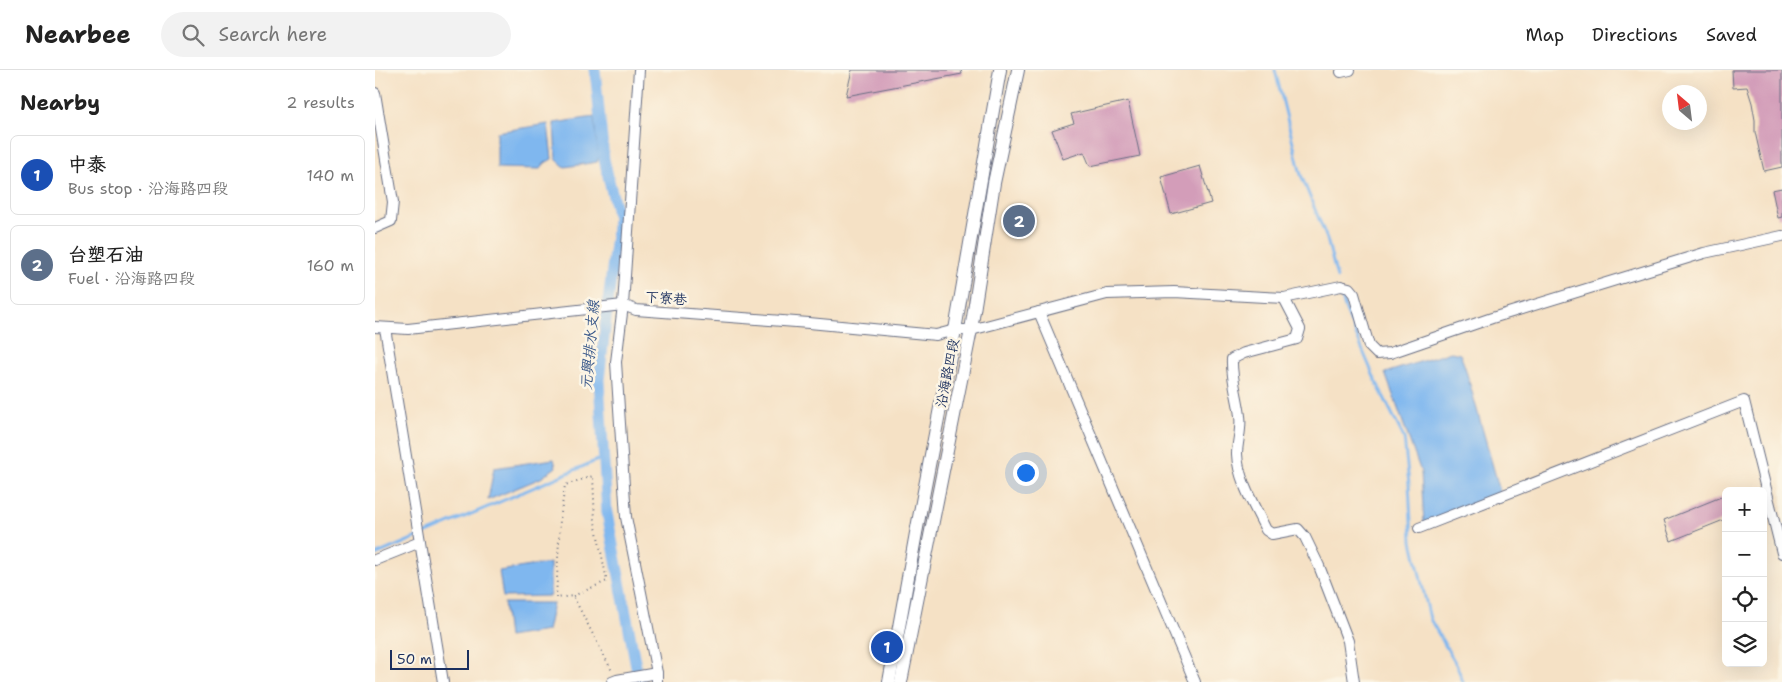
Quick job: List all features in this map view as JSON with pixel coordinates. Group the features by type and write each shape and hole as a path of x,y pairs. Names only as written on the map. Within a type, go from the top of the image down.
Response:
{"main road":[{"name":"沿海路四段","path":"901,682 901,649 915,533 955,330 1000,70"},
{"name":"沿海路四段","path":"889,682 901,649 971,330 994,183 1018,70"}],"street":[{"path":"614,681 657,678 626,518 615,362 623,305 639,70"},
{"path":"375,93 393,202 391,221 375,228"},
{"name":"下寮巷","path":"380,328 408,329 623,305 636,310 936,335 955,330 971,330 1107,294 1174,292 1284,298 1341,286 1349,288 1354,294 1369,346 1377,354 1390,353 1492,318 1704,253 1782,236"},
{"path":"1284,298 1300,329 1297,339 1232,359 1231,369 1241,424 1237,454 1241,475 1266,530 1272,534 1298,529 1305,537 1319,566 1348,641 1354,682"},
{"path":"1039,312 1195,682"},
{"path":"380,328 420,542 443,682"},
{"path":"1419,528 1744,401 1782,554"},
{"path":"375,560 420,542"}],"path":[{"path":"593,476 595,522 607,581 573,596 556,598 560,520 565,485 593,476"},
{"path":"573,596 614,681"}],"water":[{"path":"594,117 599,157 597,162 565,167 556,159 554,123"},
{"path":"548,124 552,159 540,169 497,168 497,132"},
{"path":"1451,352 1460,354 1465,367 1501,495 1424,523 1421,472 1385,373"},
{"path":"554,459 556,467 541,478 488,500 494,468"},
{"path":"550,563 550,596 503,597 499,571"},
{"path":"504,603 553,603 547,631 508,637"}],"building":[{"path":"852,70 961,70 962,74 846,96"},
{"path":"1732,70 1782,70 1782,167 1764,171 1755,132 1752,103 1747,87 1733,88"},
{"path":"1128,101 1140,156 1090,166 1084,152 1063,159 1052,130 1074,123 1071,114"},
{"path":"1200,166 1211,203 1171,214 1161,177"},
{"path":"1782,188 1782,217 1778,218 1772,190"},
{"path":"1722,497 1722,521 1671,541 1664,520"}],"waterway":[{"name":"元興排水支線","path":"595,70 604,159 618,218 599,380 607,513 639,682"},
{"path":"1275,70 1301,175 1327,239 1337,278"},
{"path":"1341,295 1374,377 1404,438 1412,541 1430,619 1457,666 1463,682"},
{"path":"375,555 605,457"}],"place":[{"name":"台塑石油","path":"1019,221"},
{"name":"中泰","path":"887,647"}]}
